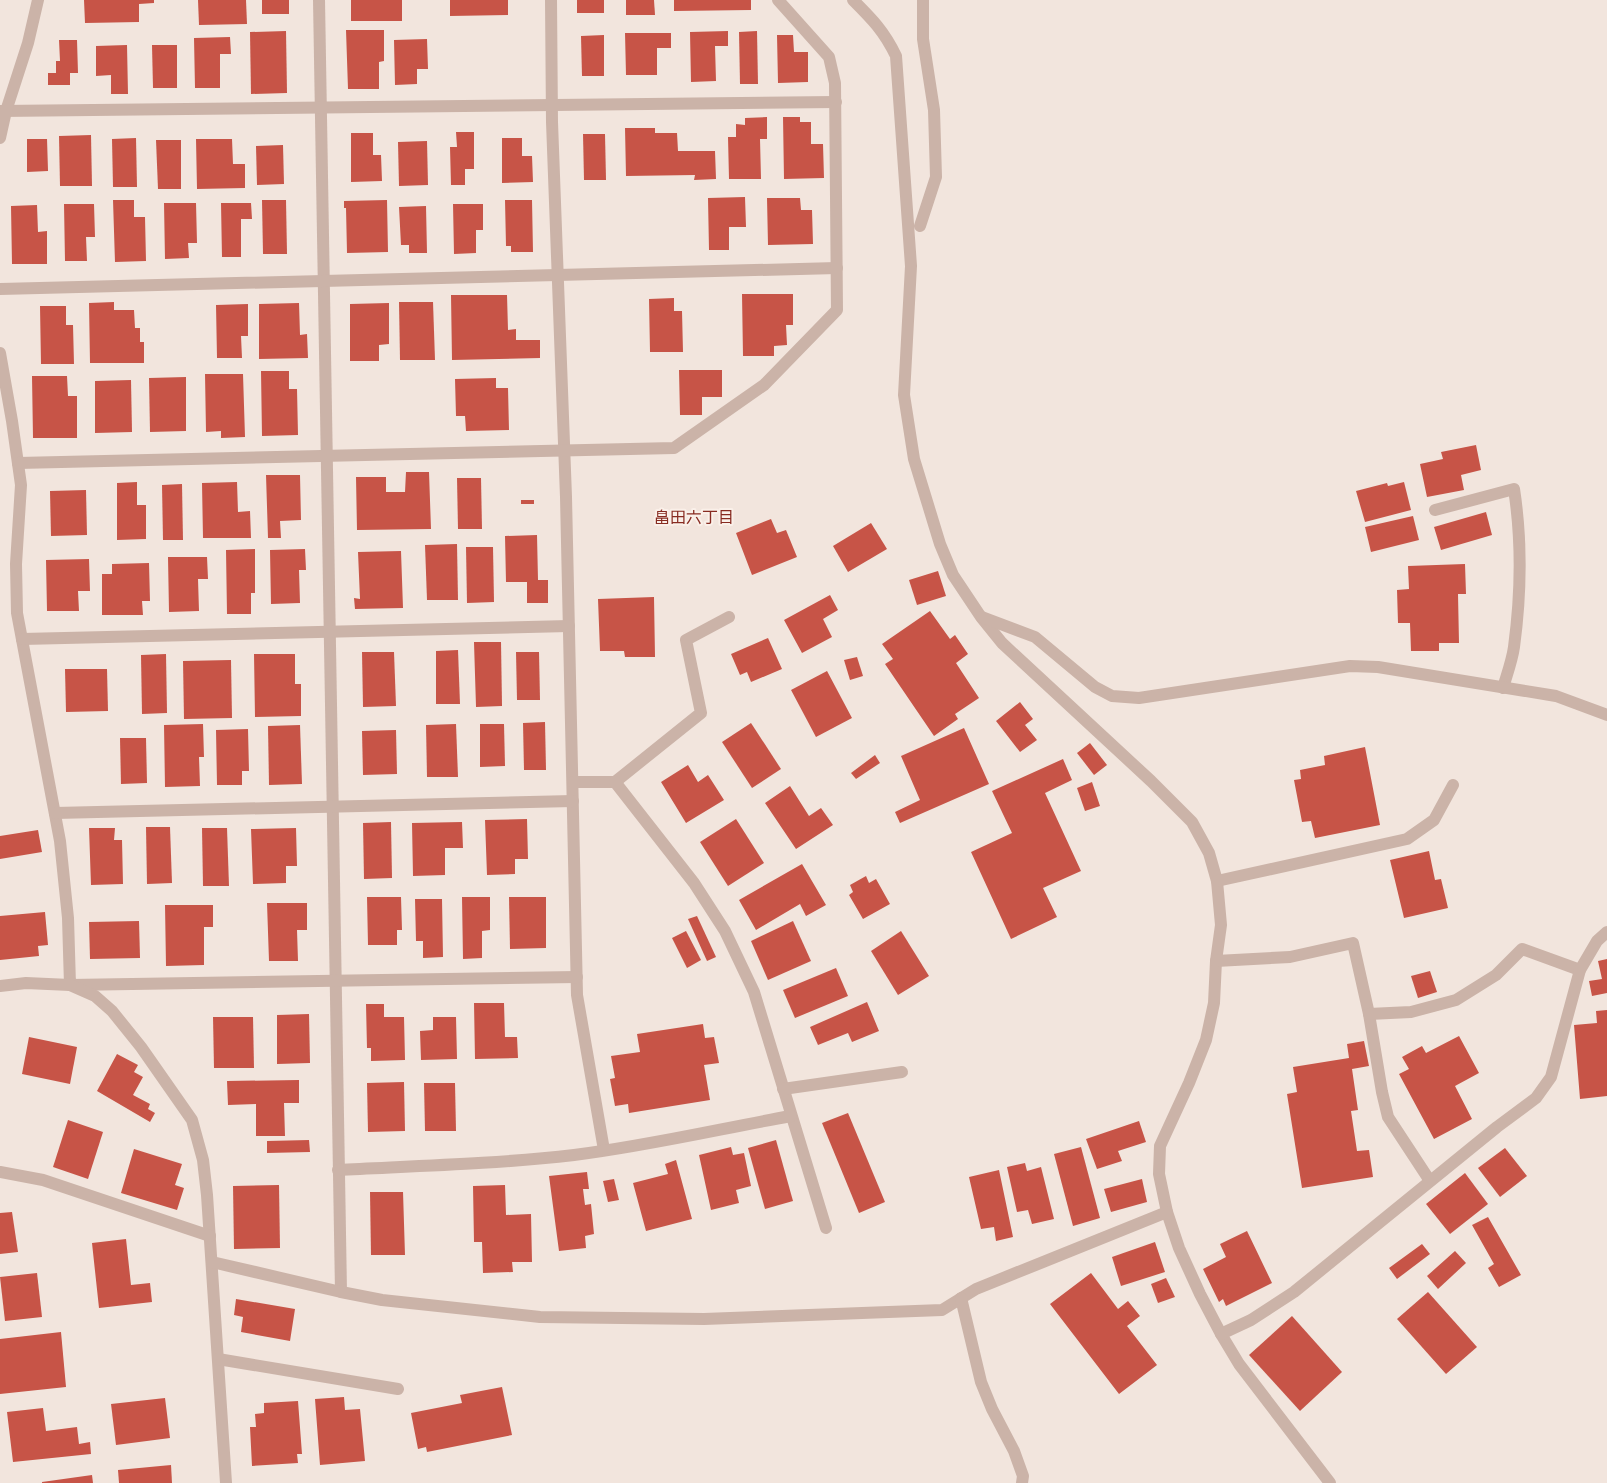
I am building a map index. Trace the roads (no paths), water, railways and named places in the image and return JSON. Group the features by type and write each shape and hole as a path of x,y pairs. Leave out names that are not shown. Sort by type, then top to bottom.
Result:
{"street":[{"path":"0,138 3,111 28,43 38,0"},
{"path":"319,0 341,1292"},
{"path":"551,0 569,626 577,995 604,1150"},
{"path":"18,462 674,448 764,385 837,310 836,83 829,57 778,0"},
{"path":"852,0 874,21 888,39 896,56 911,266 904,395 914,459 940,544 953,575 1002,643 1152,782 1192,822 1209,853 1218,881 1221,925 1216,961 1214,1003 1206,1040 1189,1084 1160,1146 1159,1174 1167,1212 1186,1263 1221,1334 1239,1364 1330,1483"},
{"path":"920,226 936,177 934,110 923,39 923,0"},
{"path":"3,111 836,102"},
{"path":"0,289 837,268"},
{"path":"0,353 21,485 16,564 16,613 60,841 68,918 70,985"},
{"path":"1435,510 1514,490 1518,517 1520,584 1514,648 1503,688"},
{"path":"981,616 1036,637 1095,687 1112,696 1139,698 1350,666 1378,667 1556,696 1607,715"},
{"path":"573,782 615,782 701,713 686,640 730,617"},
{"path":"22,639 569,626"},
{"path":"615,782 694,883 725,932 754,992 826,1228"},
{"path":"1218,881 1407,839 1434,820 1453,785"},
{"path":"55,813 573,801"},
{"path":"1221,1334 1251,1320 1294,1292 1497,1127 1536,1098 1551,1077 1580,970 1597,941 1607,932"},
{"path":"1216,961 1290,956 1353,943 1369,1014 1382,1092 1388,1116 1430,1181"},
{"path":"1369,1014 1411,1012 1456,1000 1496,975 1522,950 1580,970"},
{"path":"0,986 26,983 70,985 577,977"},
{"path":"70,985 95,996 112,1011 141,1047 192,1120 203,1160 208,1196 226,1483"},
{"path":"783,1089 902,1072"},
{"path":"338,1170 475,1164 573,1155 791,1116"},
{"path":"0,1172 43,1180 210,1236"},
{"path":"212,1262 382,1300 540,1318 704,1319 942,1310 976,1289 1167,1212"},
{"path":"960,1298 981,1382 992,1410 1014,1451 1023,1476 1022,1483"},
{"path":"218,1359 398,1389"}],"district":[{"name":"畠田六丁目","path":"694,517"}]}
